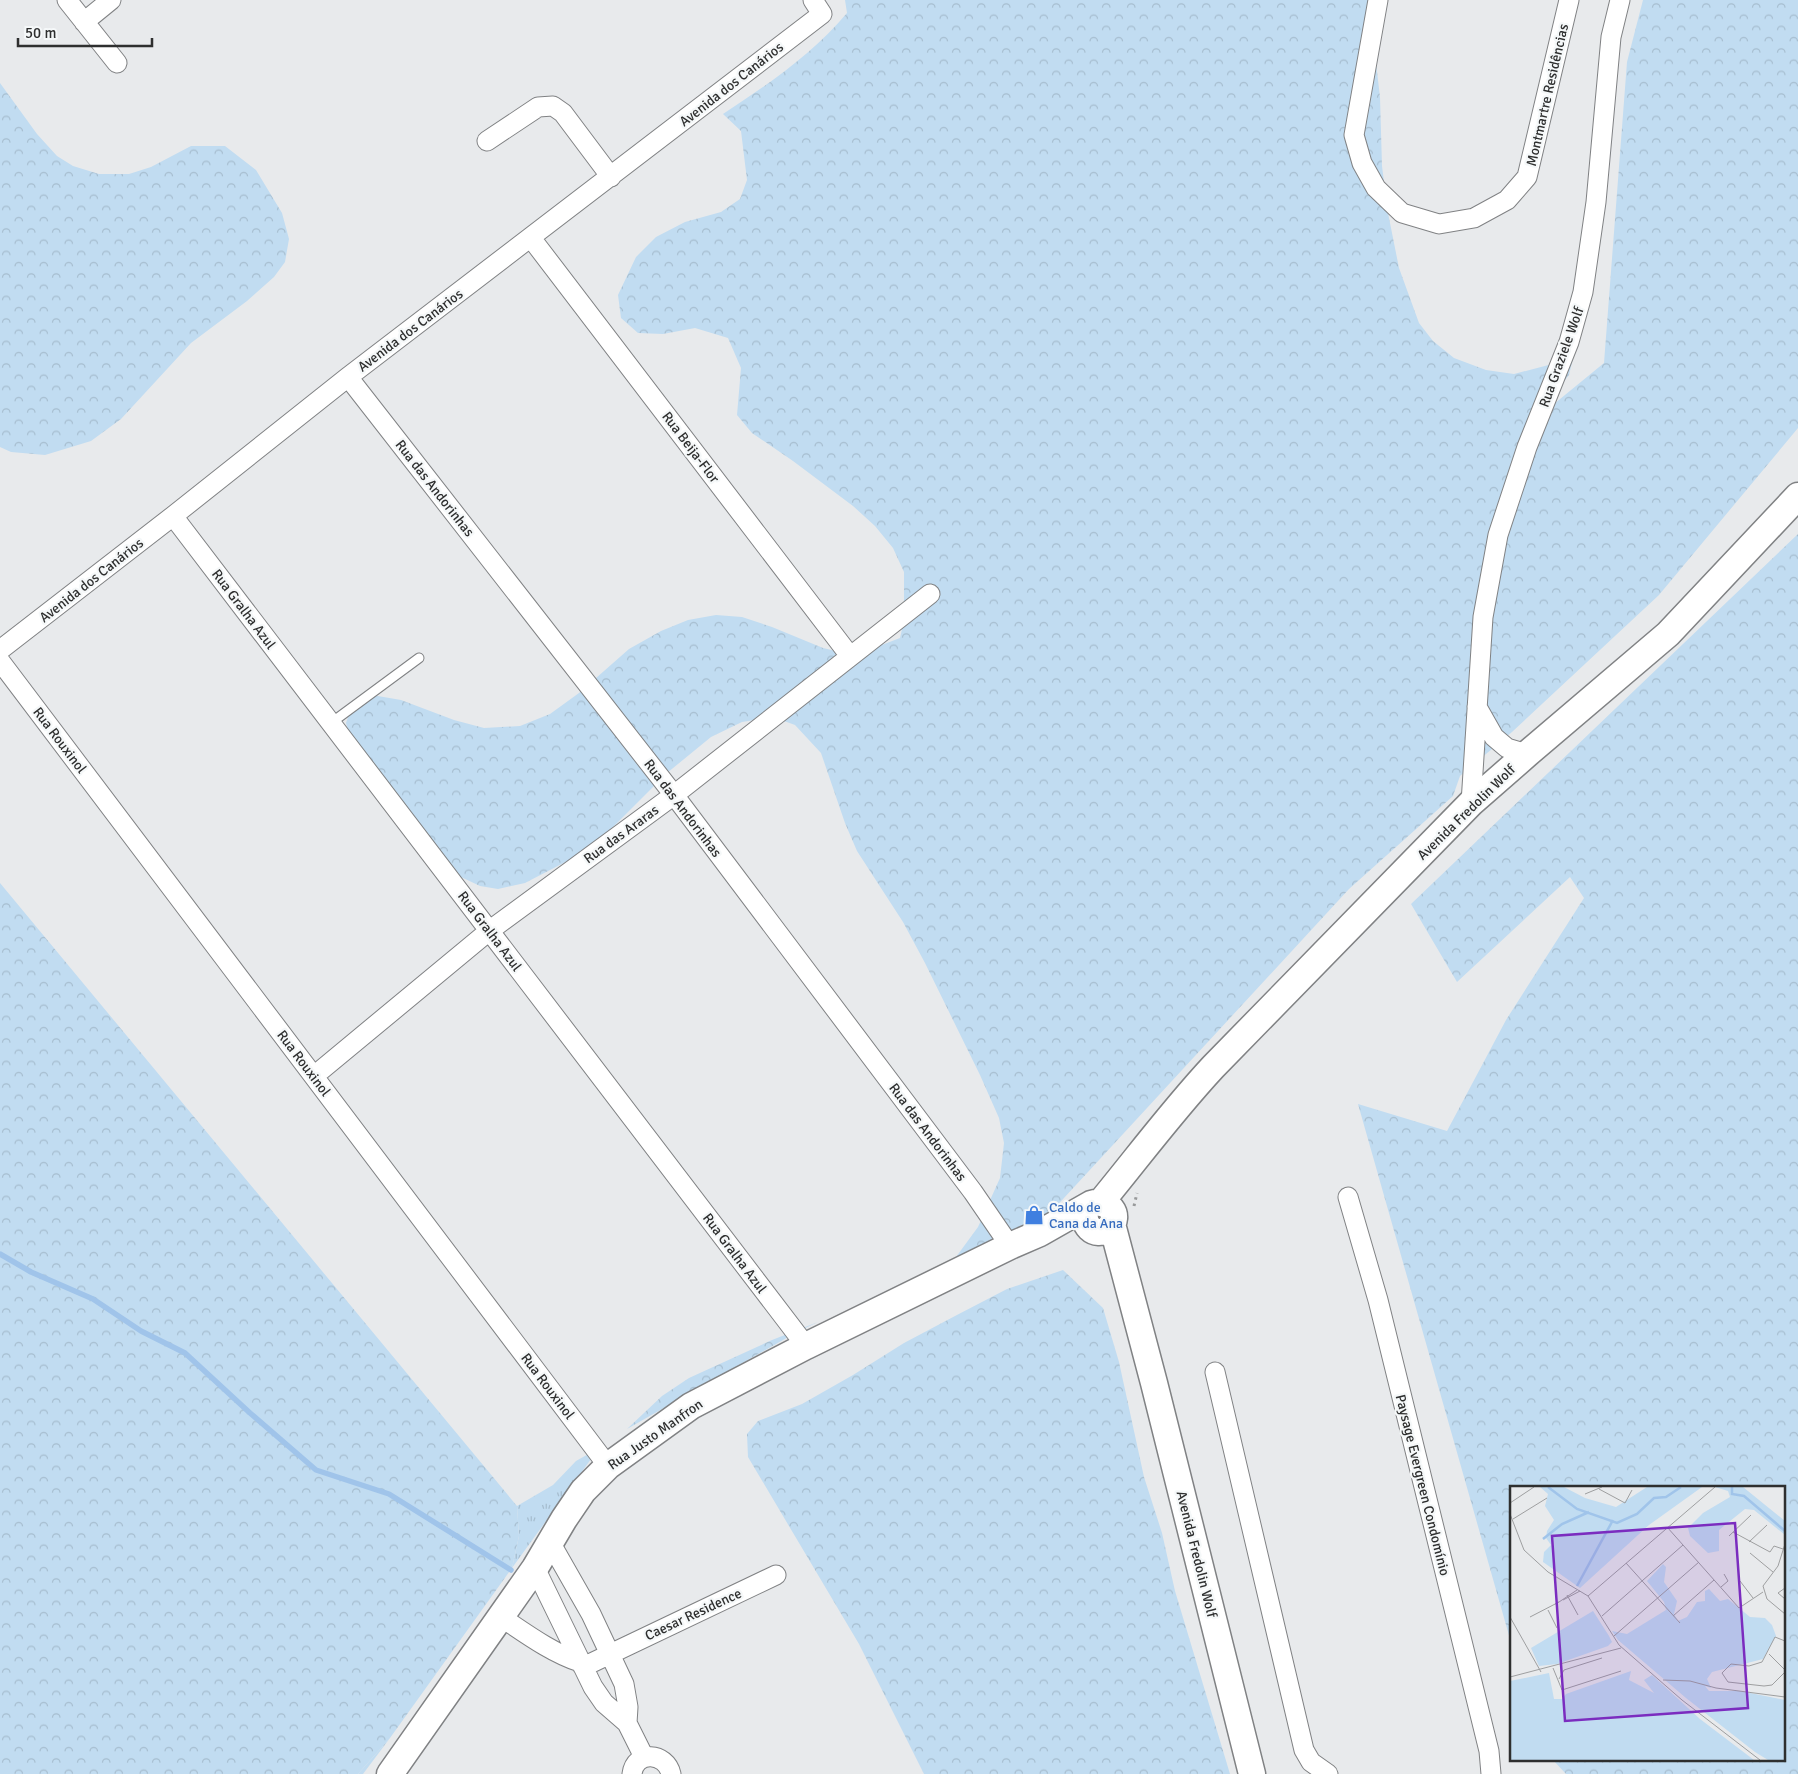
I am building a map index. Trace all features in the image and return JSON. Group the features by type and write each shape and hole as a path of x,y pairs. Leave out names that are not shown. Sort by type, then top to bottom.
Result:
{"main road":[{"name":"Avenida Fredolin Wolf","path":"1252,1774 1141,1334 1105,1217 1149,1144 1178,1106 1213,1067 1471,803 1668,634 1798,496"},
{"name":"Rua Justo Manfron","path":"390,1774 535,1568 583,1491 608,1466 691,1406 806,1346 1040,1233 1105,1217"}],"street":[{"path":"67,0 117,63"},
{"path":"84,22 111,0"},
{"name":"Montmartre Residências","path":"1378,0 1354,135 1362,163 1376,188 1402,213 1439,224 1474,218 1507,200 1527,177 1569,0"},
{"name":"Rua Graziele Wolf","path":"1471,803 1483,617 1498,535 1527,447 1569,342 1583,292 1596,202 1611,37 1620,0"},
{"name":"Avenida dos Canários","path":"0,650 348,377 611,177 817,7"},
{"path":"487,142 538,106 553,106 563,113 611,177"},
{"name":"Rua Beija-Flor","path":"531,238 850,656"},
{"name":"Rua das Andorinhas","path":"348,377 674,795 973,1192 1010,1246"},
{"name":"Rua Gralha Azul","path":"173,516 806,1346"},
{"name":"Rua das Araras","path":"314,1076 490,931 674,795 930,594"},
{"name":"Rua Rouxinol","path":"0,661 608,1466"},
{"path":"1477,707 1494,737 1507,748 1526,754"},
{"name":"Paysage Evergreen Condomínio","path":"1348,1197 1378,1300 1489,1751 1491,1774"},
{"path":"1215,1372 1304,1750 1311,1762 1328,1774"},
{"path":"550,1542 591,1614 624,1684 627,1696 627,1723"},
{"path":"535,1568 593,1687 604,1703 627,1723 644,1757"},
{"name":"Caesar Residence","path":"582,1664 610,1654 776,1575"},
{"path":"501,1617 540,1642 582,1664"},
{"path":"632,1774 637,1762 644,1757 653,1756 661,1758 668,1765 671,1774"}],"lane":[{"path":"330,723 419,658"}],"path":[{"path":"1105,1217 1139,1186"}],"green space":[{"path":"845,0 1374,0 1374,46 1380,97 1382,166 1388,213 1399,268 1419,323 1433,341 1454,358 1486,370 1514,374 1556,363 1577,342 1569,375 1532,422 1604,363 1627,62 1643,0 1798,0 1798,428 1659,595 1512,732 1460,776 1453,796 1349,889 1052,1211 956,1257 978,1227 1000,1178 1004,1143 999,1118 925,963 903,922 857,851 845,823 821,753 795,725 773,717 742,722 711,737 667,773 613,827 575,857 525,883 498,889 480,886 461,877 440,855 353,747 346,723 353,702 372,695 401,700 454,720 484,728 520,726 550,714 579,693 629,649 661,631 688,620 716,615 742,617 823,648 840,652 866,651 900,638 904,620 904,572 893,548 875,526 853,506 752,433 737,415 741,368 728,338 695,328 663,334 638,333 621,318 618,295 636,257 656,237 685,222 721,212 740,199 747,180 741,131 723,114 773,80 834,28 847,13"},
{"path":"0,83 37,134 57,156 73,166 99,174 129,174 151,167 191,146 225,146 256,170 282,213 289,239 285,262 274,277 247,301 191,343 121,419 91,441 45,455 11,452 0,447"},
{"path":"1798,534 1798,1774 1566,1774 1555,1762 1786,1762 1786,1486 1510,1486 1510,1639 1358,1104 1447,1131 1506,1020 1584,898 1570,877 1457,982 1411,904"},
{"path":"0,883 517,1506 519,1536 512,1568 390,1738 358,1774 0,1774"},
{"path":"1063,1270 1103,1308 1119,1362 1144,1477 1162,1533 1175,1591 1230,1774 924,1774 859,1644 748,1457 747,1434 758,1421 802,1404 904,1343 1007,1289"},
{"path":"818,1322 797,1332 627,1429 662,1396 689,1378 772,1340"},
{"path":"599,1448 512,1568 519,1536 517,1506 553,1485 576,1461"},
{"path":"390,1738 363,1774 358,1774"}],"waterway":[{"path":"0,1254 31,1272 93,1299 141,1331 185,1353 316,1470 389,1494 511,1570"}],"place":[{"name":"Caldo de Cana da Ana","path":"1034,1215"}]}
